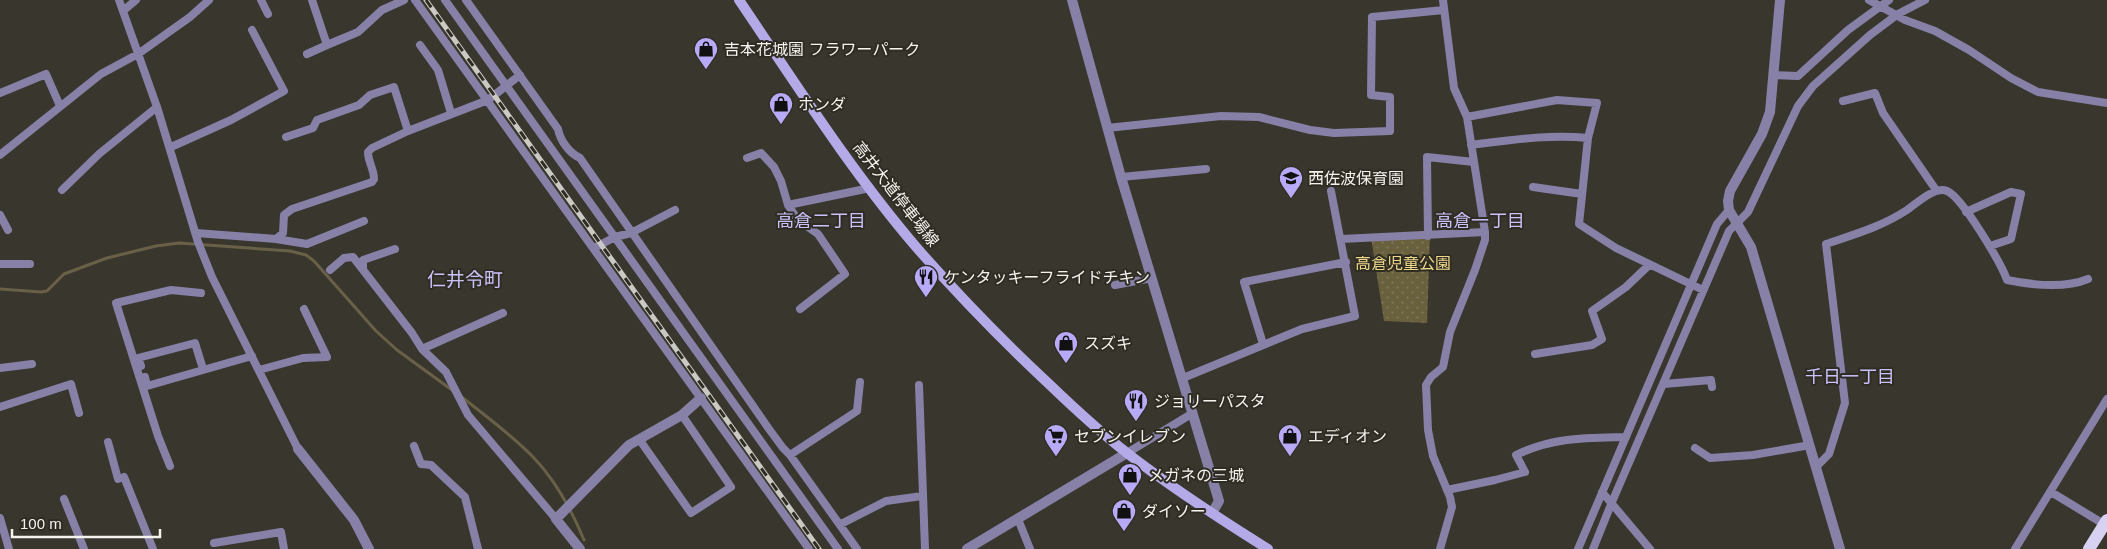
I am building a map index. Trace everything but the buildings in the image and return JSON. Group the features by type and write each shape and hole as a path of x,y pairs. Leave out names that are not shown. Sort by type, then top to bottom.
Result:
{"main road":[{"name":"高井大道停車場線","path":"739,0 810,105 870,188 916,247 994,332 1078,411 1127,453 1212,513 1268,549"},
{"path":"2089,549 2106,524"}],"street":[{"path":"119,0 157,106 199,245 212,277 298,449 354,520 366,549"},
{"path":"123,12 136,0"},
{"path":"1,152 101,74 138,54 190,18 209,0"},
{"path":"261,0 268,14"},
{"path":"312,0 327,45"},
{"path":"307,54 358,32 382,10 404,0"},
{"path":"415,0 809,549"},
{"path":"445,0 838,549"},
{"path":"466,0 558,129 559,135 573,155 580,158 769,430 790,455 857,549"},
{"path":"1072,0 1121,177 1219,501 1212,513"},
{"path":"1440,549 1452,507 1448,490 1433,456 1428,430 1426,385 1431,377 1443,367 1450,332 1485,240 1467,117 1454,88 1443,0"},
{"path":"1780,0 1770,112 1762,134 1730,191 1729,210 1751,247 1840,549"},
{"path":"1869,0 1898,14 1904,20 1935,31 2011,78 2038,92 2107,103"},
{"path":"1774,75 1798,76 1848,30 1889,0"},
{"path":"1593,549 1729,231 1748,212 1798,106 1813,86 1848,54 1898,14 1925,0"},
{"path":"1107,128 1221,116 1259,117 1310,130 1334,133 1390,132 1390,97 1372,95 1372,17 1444,10"},
{"path":"170,147 232,120 284,91 252,30"},
{"path":"420,46 438,70 451,113"},
{"path":"0,93 46,74 60,106"},
{"path":"276,239 283,233 284,216 292,210 372,182 374,174 368,158 368,152 408,130 488,100 520,75"},
{"path":"286,137 313,128 317,120 359,104 370,95 394,87 408,130"},
{"path":"1843,101 1875,92 1883,113 1936,190"},
{"path":"1467,117 1558,100 1597,103 1588,138 1579,224 1616,248 1703,290"},
{"path":"62,190 99,154 157,106"},
{"path":"1471,145 1537,137 1566,136 1588,138"},
{"path":"747,158 761,153 774,167 788,205 798,220 818,234 845,274 800,309"},
{"path":"1428,236 1427,157 1474,162"},
{"path":"1121,177 1206,169"},
{"path":"788,205 870,188"},
{"path":"1533,188 1582,194"},
{"path":"1183,378 1302,329 1355,316 1331,190"},
{"path":"1816,466 1829,454 1845,403 1826,244 1887,223 1936,190 1947,191 1966,212 1990,246 2007,280 2024,284 2057,284 2078,283 2088,279"},
{"path":"1966,212 2011,192 2021,194 2011,239 1990,246"},
{"path":"594,248 615,237 631,233 675,210"},
{"path":"1578,549 1717,224 1729,210"},
{"path":"0,215 8,230"},
{"path":"196,233 276,239 307,244 364,221"},
{"path":"1341,239 1485,232"},
{"path":"362,269 364,260 395,249"},
{"path":"330,270 344,258 354,257 422,349 446,372 468,415 580,549"},
{"path":"1263,344 1244,282 1346,262"},
{"path":"0,264 30,264"},
{"path":"1536,354 1592,344 1602,339 1592,311 1626,287 1649,265"},
{"path":"1115,285 1152,278"},
{"path":"170,466 158,436 116,303 171,290 201,293"},
{"path":"259,370 304,358 327,357 304,309"},
{"path":"422,349 503,312"},
{"path":"203,369 196,342 138,358 147,386 252,356"},
{"path":"0,368 32,364"},
{"path":"1664,384 1711,380 1712,388"},
{"path":"790,455 857,411 860,382"},
{"path":"0,407 71,384 79,413"},
{"path":"919,385 925,549"},
{"path":"556,519 629,445 682,415 701,398"},
{"path":"2015,549 2107,399"},
{"path":"968,549 1193,413"},
{"path":"639,439 691,513 731,487 682,415"},
{"path":"1448,490 1525,472 1516,455 1532,447 1554,440 1626,437"},
{"path":"108,442 121,478 153,549"},
{"path":"1696,448 1710,458 1753,455 1810,445"},
{"path":"414,446 421,464 431,465 466,497 478,549"},
{"path":"1602,492 1650,549"},
{"path":"2050,492 2106,524"},
{"path":"841,524 886,501 922,496"},
{"path":"64,499 84,549"},
{"path":"0,518 9,549"},
{"path":"1018,519 1030,549"},
{"path":"214,543 281,532 284,549"}],"green space":[{"name":"高倉児童公園","path":"1430,235 1427,323 1384,321 1371,237"}],"waterway":[{"path":"0,289 47,291 64,274 107,258 156,246 179,243 290,251 306,255 314,261 376,331 397,350 452,390"},
{"path":"463,398 500,427 542,467 563,497 584,540"}],"railway":[{"path":"426,0 819,549"}],"place":[{"name":"吉本花城園 フラワーパーク","path":"706,70"},
{"name":"ホンダ","path":"781,125"},
{"name":"西佐波保育園","path":"1291,199"},
{"name":"ケンタッキーフライドチキン","path":"926,298"},
{"name":"スズキ","path":"1066,364"},
{"name":"ジョリーパスタ","path":"1136,422"},
{"name":"セブンイレブン","path":"1056,457"},
{"name":"エディオン","path":"1290,457"},
{"name":"メガネの三城","path":"1130,496"},
{"name":"ダイソー","path":"1124,532"}],"district":[{"name":"高倉二丁目","path":"821,221"},
{"name":"高倉一丁目","path":"1480,221"},
{"name":"仁井令町","path":"465,279"},
{"name":"千日一丁目","path":"1850,377"}]}
